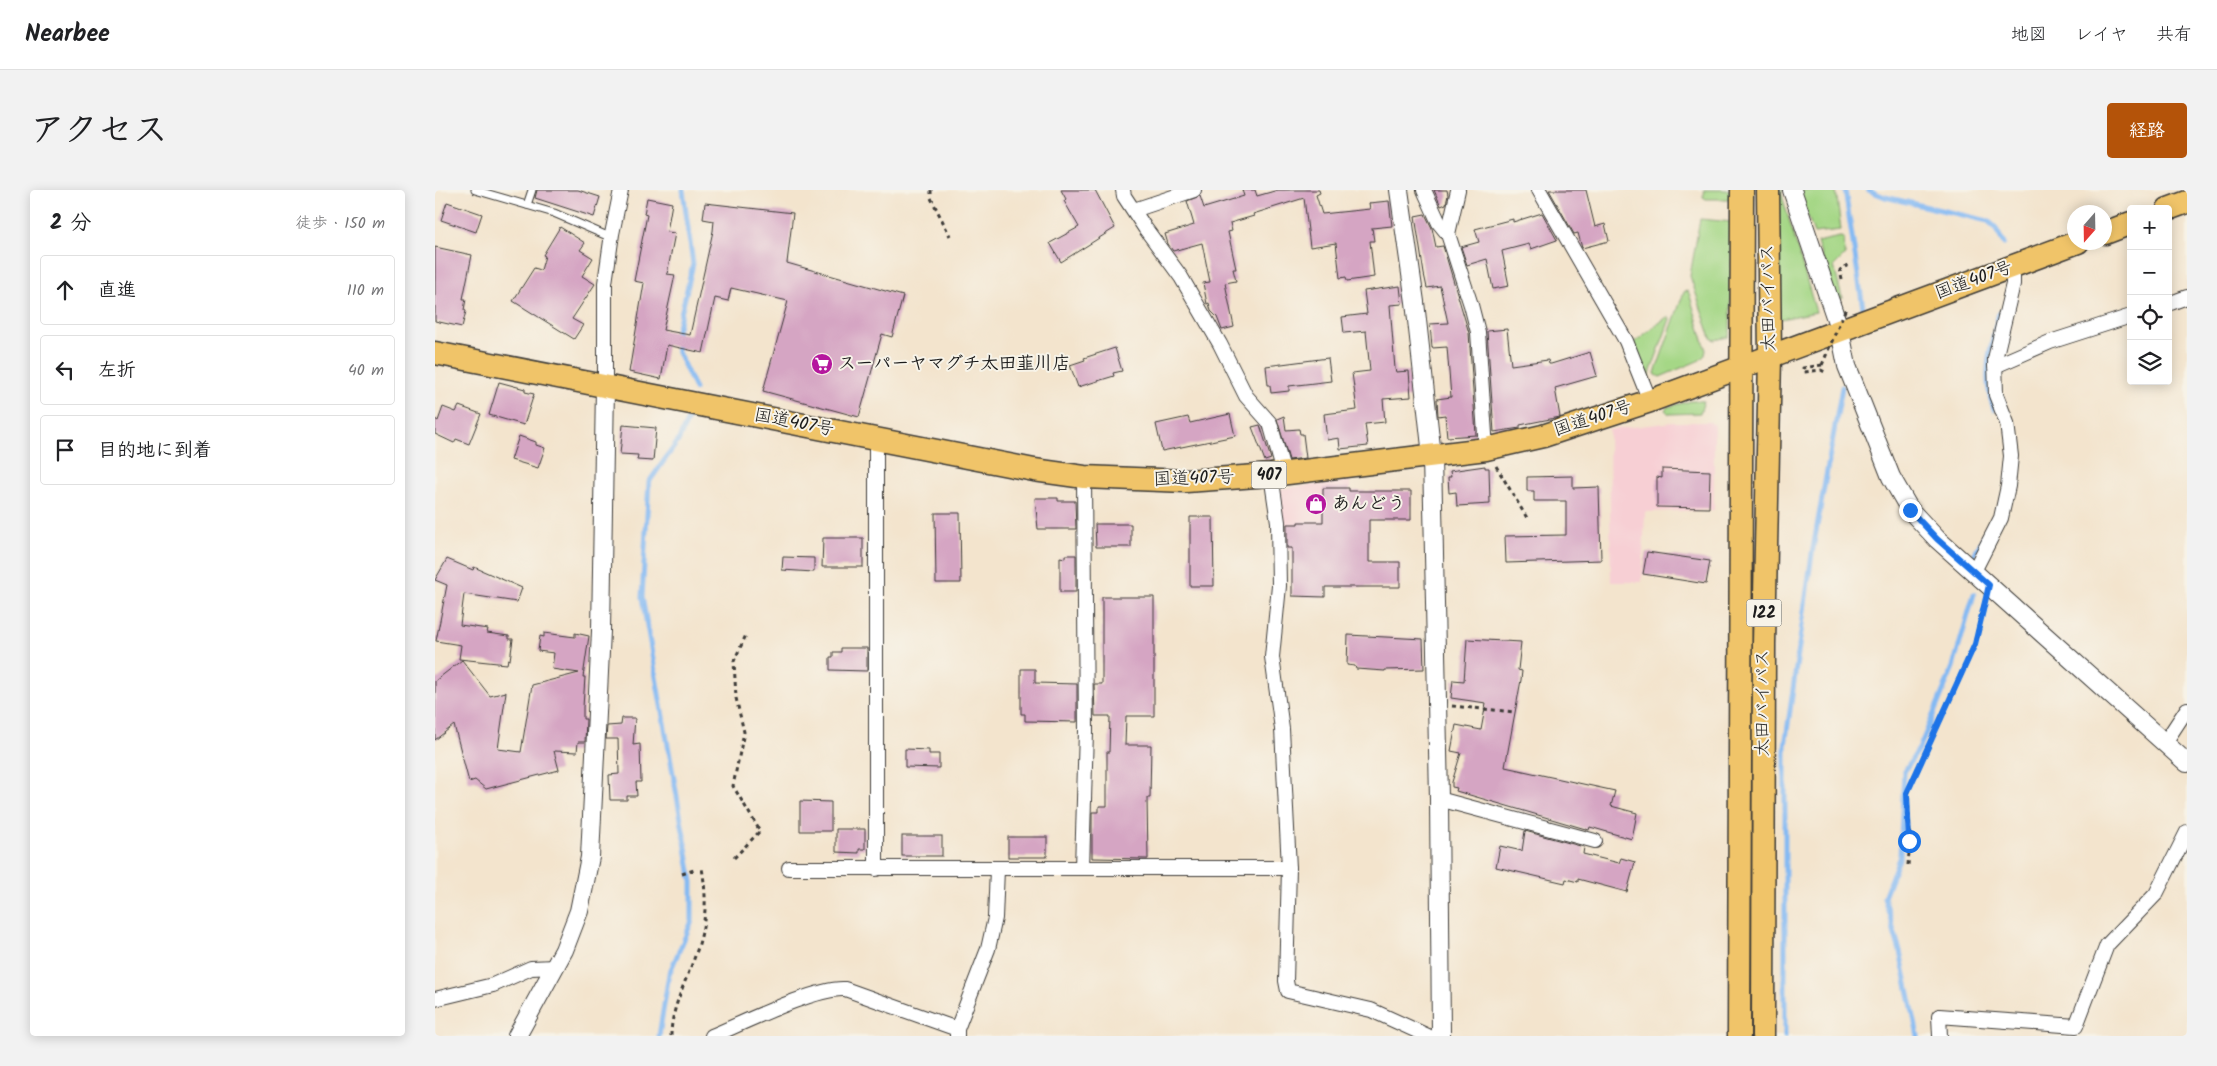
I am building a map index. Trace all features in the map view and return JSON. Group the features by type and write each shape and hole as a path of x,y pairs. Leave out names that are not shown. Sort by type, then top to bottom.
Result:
{"highway":[{"name":"太田バイパス","path":"1739,1036 1742,190"},
{"name":"太田バイパス","path":"1763,1036 1764,644 1770,356 1768,190"},
{"path":"2172,208 2187,202"},
{"path":"2112,230 2127,225"},
{"name":"国道407号","path":"435,353 1034,470 1084,477 1186,481 1277,474 1432,456 1485,449 1543,436 1650,401 2067,246"}],"street":[{"path":"517,1036 564,950 579,911 590,857 601,631 605,283 611,238 621,190"},
{"path":"1123,190 1124,196 1181,276 1220,344 1246,396 1270,423 1277,474 1279,522 1279,586 1272,657 1282,729 1289,868 1288,991 1371,1010 1428,1036"},
{"path":"1134,210 1194,190"},
{"path":"1399,190 1415,302 1432,456 1439,799 1441,1036"},
{"path":"1424,190 1439,223 1448,234 1471,305 1477,332 1485,449"},
{"path":"1448,234 1458,190"},
{"path":"1539,190 1626,341 1650,401"},
{"path":"1792,190 1840,331 1847,366 1891,477 1910,510 1937,539 2187,763"},
{"path":"1974,571 2001,518 2009,478 2010,448 2007,423 1996,396 1995,366 1996,350 2013,284 2013,267"},
{"path":"2172,303 2187,298"},
{"path":"1995,366 2050,342 2127,317"},
{"path":"876,438 876,868"},
{"path":"1082,868 1086,731 1084,477"},
{"path":"2164,744 2187,709"},
{"path":"1439,799 1595,841"},
{"path":"1940,1036 1939,1016 2076,1026 2107,945 2155,894 2187,832"},
{"path":"789,868 1289,868"},
{"path":"713,1036 810,996 836,988 845,989 957,1033 988,948 995,918 997,869"},
{"path":"435,999 493,985 531,968 555,967"}],"lane":[{"path":"475,190 554,213 611,238"},
{"path":"527,206 532,190"}],"path":[{"path":"931,190 931,198 950,236"},
{"path":"1841,276 1841,270 1850,264"},
{"path":"1825,372 1821,370 1804,372 1803,368 1822,365 1846,308"},
{"path":"1485,449 1527,518"},
{"path":"1908,865 1907,793 1975,644 1989,585"},
{"path":"734,858 760,831 733,786 744,732 736,698 734,661 746,635"},
{"path":"1437,704 1515,712"},
{"path":"671,1036 673,1017 704,926 705,891 702,868"},
{"path":"682,874 697,869"}],"shaded area":[{"path":"1673,422 1710,422 1714,425 1714,510 1645,512 1642,582 1611,582 1609,430"},
{"name":"あんどう","path":"1350,480 1350,550 1284,550 1279,489"}],"green space":[{"path":"1704,190 1731,190 1729,199 1706,199 1703,197"},
{"path":"1777,190 1785,190 1781,192 1816,312 1781,319 1778,318"},
{"path":"1798,190 1836,190 1841,230 1814,233"},
{"path":"1700,219 1732,222 1730,333 1728,337 1715,340 1711,338 1690,276"},
{"path":"1840,237 1844,238 1845,255 1834,266 1842,298 1836,300 1817,242"},
{"path":"1687,291 1706,350 1705,355 1700,360 1660,377 1655,373 1684,292"},
{"path":"1667,317 1670,319 1648,379 1633,343"},
{"path":"1691,401 1704,401 1700,413 1669,414 1665,410 1667,407"}],"building":[{"path":"537,190 578,190 600,197 594,217 535,198"},
{"path":"1061,190 1095,190 1115,228 1061,262 1050,243 1079,227 1064,201 1066,199"},
{"path":"1242,190 1255,190 1257,196 1278,190 1319,190 1320,193 1316,195 1322,214 1370,209 1369,203 1389,201 1392,226 1372,228 1374,241 1370,241 1374,277 1347,281 1346,277 1340,278 1336,243 1310,247 1304,198 1253,214 1254,216 1230,223 1232,231 1228,232 1236,269 1233,269 1236,281 1225,283 1234,327 1222,330 1217,317 1211,311 1209,303 1207,304 1203,283 1210,282 1202,243 1173,251 1168,244 1165,234 1194,225 1187,201 1200,196 1204,208 1244,196"},
{"path":"1434,190 1447,190 1446,204 1441,206"},
{"path":"1549,190 1586,190 1595,227 1605,224 1609,241 1582,248 1578,233 1574,234"},
{"path":"647,198 672,203 667,232 675,233 667,274 675,275 663,330 690,335 713,231 714,221 703,219 705,203 793,213 787,263 903,296 892,337 882,334 859,417 763,391 788,301 731,288 728,301 715,298 703,353 667,345 661,379 629,372 644,283 634,281 647,215 644,214"},
{"path":"447,202 482,214 476,232 441,220"},
{"path":"1542,213 1557,240 1531,249 1529,244 1502,251 1509,286 1493,289 1487,259 1467,265 1461,247 1479,242 1475,229 1513,219 1513,222"},
{"path":"1425,214 1432,228 1436,247 1443,246 1469,333 1476,435 1447,437 1445,415 1438,416 1437,399 1451,397 1447,347 1432,348 1430,324 1448,323 1440,286 1427,288 1424,274 1415,216"},
{"path":"560,227 585,243 580,250 593,258 582,276 595,284 572,319 583,325 574,339 513,301 534,268 541,270 545,256 543,255"},
{"path":"435,247 472,255 463,299 466,299 464,310 466,311 462,327 435,321"},
{"path":"1400,286 1402,304 1390,305 1395,369 1396,372 1409,371 1411,397 1383,399 1385,422 1365,424 1368,446 1340,449 1339,438 1327,440 1324,414 1357,410 1352,373 1370,371 1366,331 1344,333 1342,317 1367,314 1364,291"},
{"path":"1507,329 1511,365 1548,360 1549,364 1551,364 1590,352 1597,376 1555,388 1560,417 1520,425 1520,428 1494,432 1487,331"},
{"path":"1115,348 1122,371 1113,373 1114,376 1078,387 1070,365 1085,360 1084,358"},
{"path":"1328,358 1331,381 1289,386 1289,391 1271,393 1266,366"},
{"path":"499,382 525,389 525,392 534,394 524,425 489,415"},
{"path":"459,406 481,414 469,444 456,439 454,443 435,434 435,419 438,421 443,407 456,412"},
{"path":"1230,414 1235,436 1162,451 1156,424 1188,417 1190,423"},
{"path":"1284,416 1286,430 1299,429 1300,434 1303,434 1306,458 1289,460 1277,419"},
{"path":"623,425 656,428 653,461 637,460 638,455 620,454"},
{"path":"1260,425 1271,459 1265,461 1252,427"},
{"path":"519,436 536,442 536,445 545,448 538,468 511,460"},
{"path":"1485,466 1485,468 1489,468 1490,504 1457,506 1456,492 1449,493 1448,477 1451,477 1450,471"},
{"path":"1662,469 1710,471 1709,508 1657,507 1657,477 1662,478"},
{"path":"1573,476 1573,488 1599,487 1601,560 1506,563 1505,536 1566,535 1566,501 1534,501 1534,491 1527,491 1527,477"},
{"path":"1323,488 1349,488 1349,491 1411,491 1411,520 1369,520 1369,562 1400,562 1400,587 1325,587 1325,597 1292,596 1292,548 1287,548 1287,524 1323,522"},
{"path":"1035,498 1058,498 1058,501 1075,501 1076,529 1038,529"},
{"path":"935,513 960,513 961,583 936,583"},
{"path":"1190,517 1213,517 1214,586 1190,586"},
{"path":"1095,524 1131,524 1131,547 1096,547"},
{"path":"823,538 863,538 863,567 822,567"},
{"path":"1647,552 1710,561 1706,584 1643,574"},
{"path":"1065,555 1076,555 1076,592 1060,592 1060,557 1065,558"},
{"path":"783,557 814,558 814,572 782,570"},
{"path":"447,559 473,570 474,567 522,588 517,602 464,594 460,625 488,629 487,633 509,636 509,639 513,639 510,660 508,659 507,664 459,659 461,645 436,641 447,585 435,580"},
{"path":"1102,597 1154,597 1154,716 1126,716 1125,745 1151,745 1150,798 1147,798 1148,859 1092,858 1092,812 1099,812 1099,806 1107,806 1107,752 1109,752 1110,716 1095,716 1094,684 1102,684"},
{"path":"544,633 575,637 575,633 589,636 583,677 585,677 583,719 586,719 585,742 578,742 577,752 554,751 559,770 486,789 475,780 469,782 454,725 435,740 435,681 462,660 490,696 506,692 498,749 521,752 532,685 579,673 552,669 554,653 538,651 540,636 544,637"},
{"path":"1348,635 1423,639 1424,669 1385,671 1356,669 1355,666 1347,665"},
{"path":"1467,639 1521,642 1518,670 1522,671 1521,680 1505,767 1615,791 1611,806 1637,813 1632,839 1590,827 1589,830 1456,791 1457,788 1452,787 1461,753 1451,751 1456,725 1481,730 1486,703 1451,698 1453,680 1464,681"},
{"path":"841,648 867,648 867,671 830,670 830,657 833,657 833,652 841,652"},
{"path":"1021,669 1035,669 1035,683 1077,684 1077,722 1025,721 1025,714 1021,714"},
{"path":"622,718 635,718 633,745 640,744 641,782 636,782 637,796 627,796 627,800 610,800 609,775 619,774 618,739 606,739 607,726 621,725"},
{"path":"905,749 929,750 929,754 939,754 939,768 905,767"},
{"path":"800,801 831,802 831,831 800,831"},
{"path":"836,829 865,829 865,849 859,849 859,853 836,852"},
{"path":"1525,831 1584,847 1583,854 1619,863 1621,858 1635,862 1627,892 1578,879 1578,882 1566,879 1565,883 1496,867 1500,846 1522,851"},
{"path":"902,836 942,836 942,856 902,856"},
{"path":"1008,837 1047,837 1047,857 1008,857"}],"waterway":[{"path":"683,190 693,264 676,335 678,352 695,389"},
{"path":"1845,190 1863,308"},
{"path":"1868,190 1885,197 1988,221 1995,227 2004,244"},
{"path":"1994,409 1990,397 1988,373 1990,349 1999,313"},
{"path":"1785,1036 1785,746 1812,554 1842,387"},
{"path":"659,1036 669,974 692,921 692,882 642,597 649,482 678,441 689,417"},
{"path":"1973,557 1987,531"},
{"path":"1918,1036 1900,951 1884,897 1900,856 1904,772 1920,747 1953,667 1974,594"}],"place":[{"name":"スーパーヤマグチ太田韮川店","path":"822,364"},
{"name":"あんどう","path":"1316,504"}],"route":[{"path":"1909,841 1907,793 1975,644 1989,585 1937,539 1910,510"}]}
